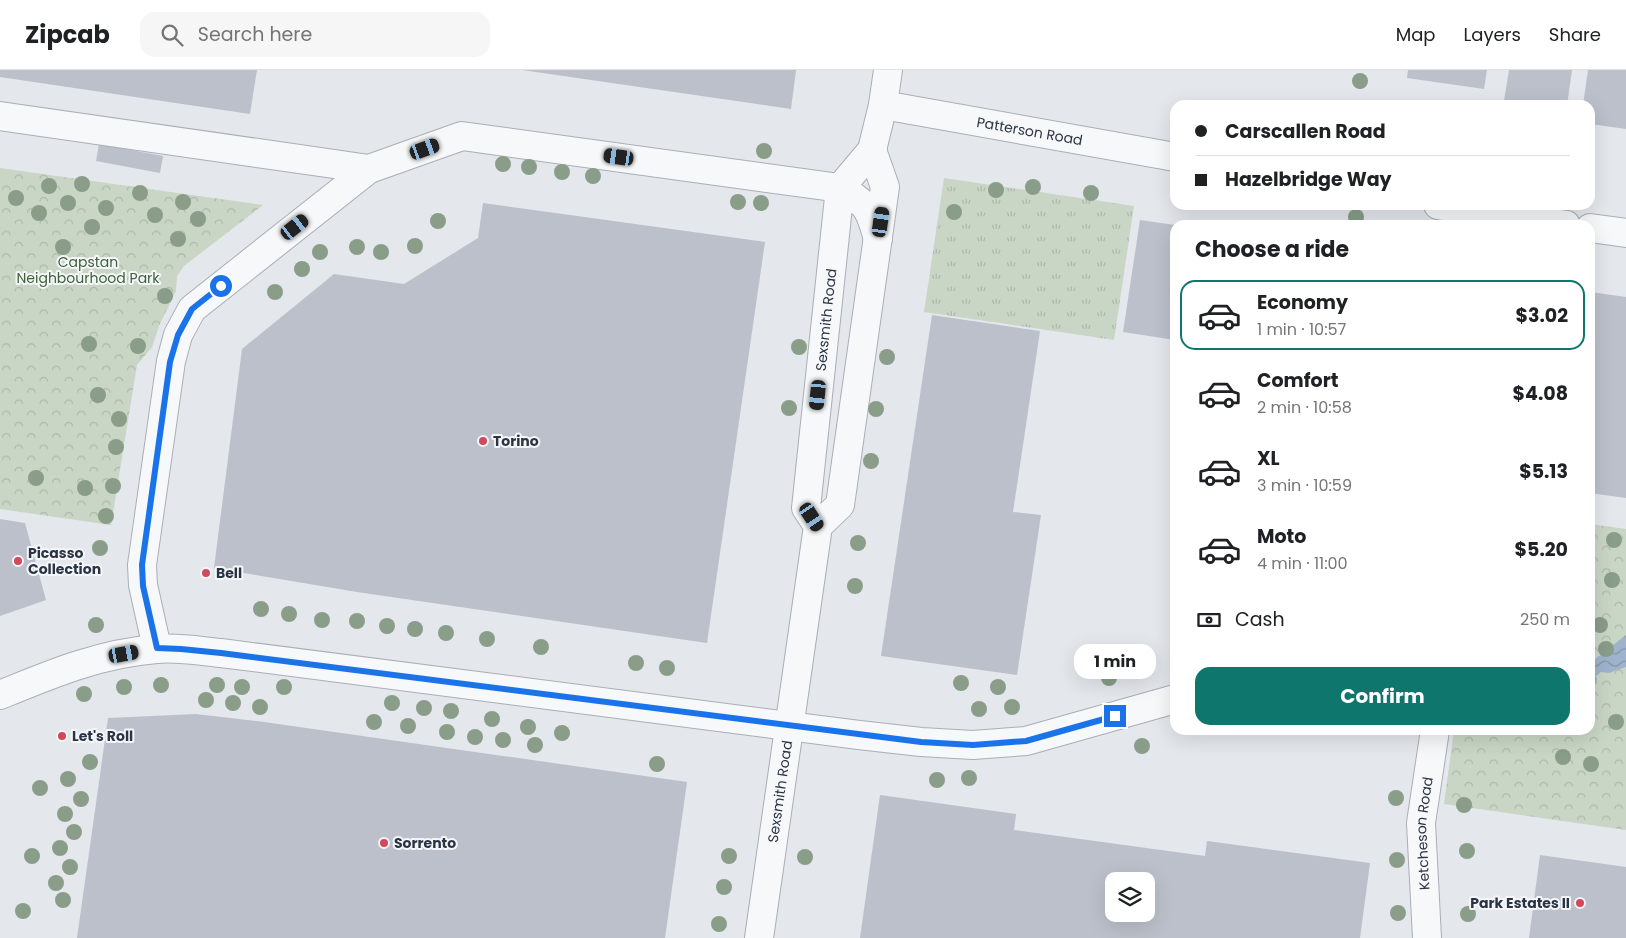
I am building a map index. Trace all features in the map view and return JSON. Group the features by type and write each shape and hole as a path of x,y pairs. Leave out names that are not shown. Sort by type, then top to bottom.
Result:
{"street":[{"path":"840,188 872,150 883,104 888,70"},
{"name":"Patterson Road","path":"883,104 1170,156"},
{"path":"0,116 369,169"},
{"path":"157,648 143,586 142,565 170,362 178,335 192,309 369,169 462,136 840,188 860,200 871,213 878,239"},
{"path":"818,526 840,505 886,187 872,150"},
{"name":"Sexsmith Road","path":"759,938 818,526 806,508 840,188"},
{"path":"1459,210 1500,220"},
{"path":"1595,229 1626,233"},
{"path":"0,695 55,672 90,660 157,648 221,653 921,742 973,745 1026,741 1170,700"},
{"name":"Ketcheson Road","path":"1427,938 1421,823 1434,735"}],"green space":[{"name":"Capstan Neighbourhood Park","path":"0,168 263,205 184,266 177,276 176,291 159,326 152,347 137,365 111,525 0,509"},
{"path":"944,178 1134,206 1114,340 924,312"},
{"path":"1595,525 1626,529 1626,830 1444,804 1453,735 1595,735"}],"water":[{"path":"1626,635 1626,667 1609,673 1601,672 1596,676 1597,683 1595,685 1595,659"}],"building":[{"path":"0,70 257,70 250,114 0,77"},
{"path":"522,70 796,70 791,109"},
{"path":"1408,70 1487,70 1484,89 1407,78"},
{"path":"1509,70 1572,70 1568,100 1504,100"},
{"path":"1588,70 1626,70 1626,129 1595,125 1595,100 1584,100"},
{"path":"99,144 163,156 160,173 96,161"},
{"name":"Torino","path":"483,203 765,242 707,643 357,592 214,568 242,349 334,274 404,284 478,238"},
{"path":"1140,220 1170,224 1170,339 1123,332"},
{"path":"1595,293 1626,297 1626,498 1595,494"},
{"path":"932,315 1040,331 1013,512 1041,515 1017,675 881,656"},
{"name":"Picasso Collection","path":"0,519 25,523 46,600 0,616"},
{"name":"Sorrento","path":"196,714 687,782 665,938 77,938 108,718"},
{"path":"880,795 1016,814 1014,830 1205,856 1207,841 1370,863 1360,938 860,938"},
{"name":"Park Estates II","path":"1540,855 1626,867 1626,938 1529,938"}],"place":[{"name":"Torino","path":"483,441"},
{"name":"Picasso Collection","path":"18,561"},
{"name":"Bell","path":"206,573"},
{"name":"Let's Roll","path":"62,736"},
{"name":"Sorrento","path":"384,843"},
{"name":"Park Estates II","path":"1580,903"}],"route":[{"path":"221,286 192,309 178,335 170,362 142,565 143,586 157,648 221,653 921,742 973,745 1026,741 1115,716"}]}
